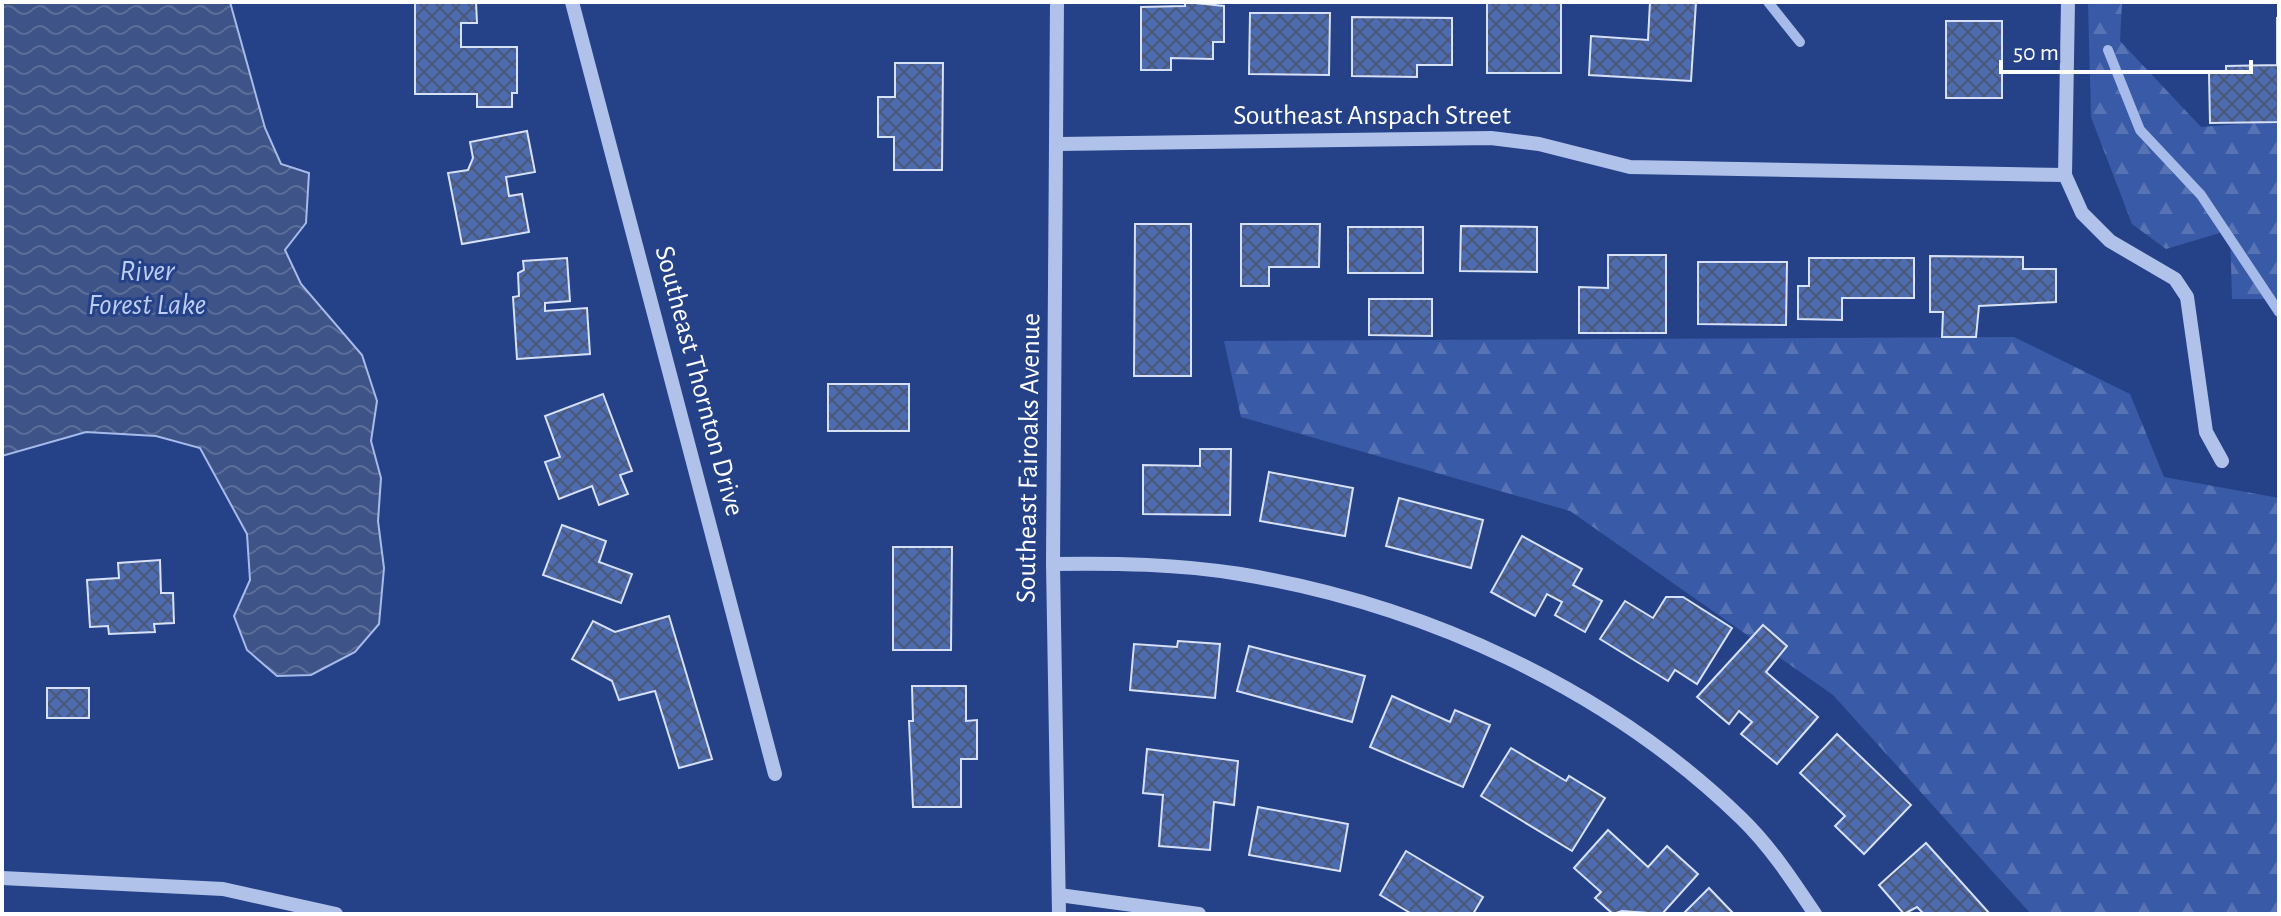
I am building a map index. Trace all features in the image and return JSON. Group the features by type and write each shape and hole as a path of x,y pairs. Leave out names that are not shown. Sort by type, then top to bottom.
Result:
{"street":[{"name":"Southeast Thornton Drive","path":"572,2 775,774"},
{"name":"Southeast Fairoaks Avenue","path":"1057,2 1059,144 1053,564 1059,914"},
{"path":"2068,2 2065,175 2082,213 2110,241 2175,279 2187,297 2206,432 2222,461"},
{"name":"Southeast Anspach Street","path":"1059,144 1491,138 1539,144 1630,167 2065,175"},
{"path":"1053,564 1124,563 1240,574 1370,604 1480,645 1597,708 1692,776 1743,819 1787,872 1815,914"},
{"path":"2,878 223,889 336,914"},
{"path":"1059,895 1199,914"}],"green space":[{"path":"2088,2 2122,2 2120,41 2201,127 2279,121 2279,299 2232,299 2230,230 2166,249 2132,224 2091,117"},
{"path":"2014,337 2130,394 2164,477 2279,498 2279,914 2031,914 1833,695 1570,511 1241,417 1224,341"}],"water":[{"name":"River Forest Lake","path":"2,2 230,2 265,128 281,164 309,173 306,223 285,250 301,284 362,355 377,401 371,441 381,478 378,521 384,568 379,624 355,652 311,675 277,676 247,650 234,616 250,580 247,534 200,448 156,436 86,432 2,456"}],"building":[{"path":"415,2 476,2 477,23 461,23 461,47 517,47 517,93 512,93 512,107 477,107 477,94 415,94"},
{"path":"1185,2 1224,6 1224,42 1213,42 1213,59 1171,58 1171,70 1141,70 1141,7 1185,6"},
{"path":"1487,2 1561,2 1561,73 1487,73"},
{"path":"1650,2 1696,2 1691,81 1589,75 1591,36 1648,40"},
{"path":"1250,13 1330,13 1329,75 1249,74"},
{"path":"1352,17 1452,18 1452,65 1417,65 1417,77 1352,76"},
{"path":"2277,17 2279,122 2210,123 2209,73 2226,73 2226,66 2277,65"},
{"path":"1946,21 2002,21 2002,98 1946,98"},
{"path":"895,63 943,63 942,170 894,170 894,137 878,137 878,97 895,97"},
{"path":"527,131 535,172 506,177 509,196 522,194 529,232 462,244 448,173 468,170 473,158 470,142"},
{"path":"1135,224 1191,224 1191,376 1134,376"},
{"path":"1241,224 1320,224 1319,267 1269,267 1269,286 1241,286"},
{"path":"1461,226 1537,227 1537,272 1460,271"},
{"path":"1348,227 1423,227 1423,273 1348,273"},
{"path":"1608,255 1666,255 1666,333 1579,333 1579,287 1608,288"},
{"path":"1930,256 2023,257 2023,269 2056,269 2056,302 1979,306 1976,337 1942,337 1943,312 1930,312"},
{"path":"567,258 570,301 545,303 545,311 587,308 590,354 517,359 513,297 519,296 518,273 524,270 523,261"},
{"path":"1809,258 1914,258 1914,298 1842,298 1842,320 1798,319 1798,286 1809,286"},
{"path":"1698,262 1787,262 1786,325 1698,324"},
{"path":"1369,299 1432,299 1432,336 1369,335"},
{"path":"828,384 909,384 909,431 828,431"},
{"path":"603,394 632,471 620,475 628,494 599,505 592,486 559,499 545,462 560,457 545,416"},
{"path":"1200,449 1231,449 1230,515 1143,514 1143,465 1200,466"},
{"path":"1269,472 1353,488 1345,536 1260,521"},
{"path":"1399,498 1483,520 1471,568 1386,546"},
{"path":"562,525 606,541 599,562 632,574 621,603 543,575"},
{"path":"1522,536 1582,569 1573,585 1602,601 1585,632 1555,615 1562,602 1547,594 1535,616 1491,592"},
{"path":"893,547 952,547 951,650 893,650"},
{"path":"160,560 161,593 173,593 174,623 154,624 155,632 109,634 108,626 90,627 87,580 119,578 118,563"},
{"path":"1666,597 1683,597 1732,628 1697,684 1675,670 1668,681 1600,639 1625,601 1653,618"},
{"path":"669,616 712,759 679,768 655,691 619,700 612,681 572,659 593,621 615,632"},
{"path":"1763,625 1787,646 1766,672 1818,717 1777,764 1741,734 1752,722 1739,711 1729,724 1697,697"},
{"path":"1178,641 1220,644 1215,698 1130,690 1134,644 1177,647"},
{"path":"1249,646 1365,676 1352,722 1237,691"},
{"path":"912,686 966,686 966,721 977,720 977,759 961,759 961,807 913,807 909,721 913,721"},
{"path":"47,688 89,688 89,718 47,718"},
{"path":"1392,696 1450,722 1455,710 1490,725 1463,787 1370,747"},
{"path":"1837,734 1911,805 1864,854 1835,826 1845,816 1800,773"},
{"path":"1511,748 1566,781 1569,776 1605,798 1572,851 1481,796"},
{"path":"1147,749 1238,761 1234,805 1214,802 1210,850 1159,846 1163,795 1143,793"},
{"path":"1258,807 1348,824 1340,871 1249,855"},
{"path":"1608,830 1648,867 1667,846 1698,874 1662,914 1622,911 1613,914 1595,898 1601,892 1574,868"},
{"path":"1926,843 1990,914 1924,914 1917,907 1904,914 1879,885"},
{"path":"1406,851 1483,897 1473,914 1412,914 1380,895"},
{"path":"1709,888 1734,914 1683,914"}],"waterway":[{"path":"1768,2 1800,42"},
{"path":"2108,50 2140,130 2201,195 2279,312"}]}
